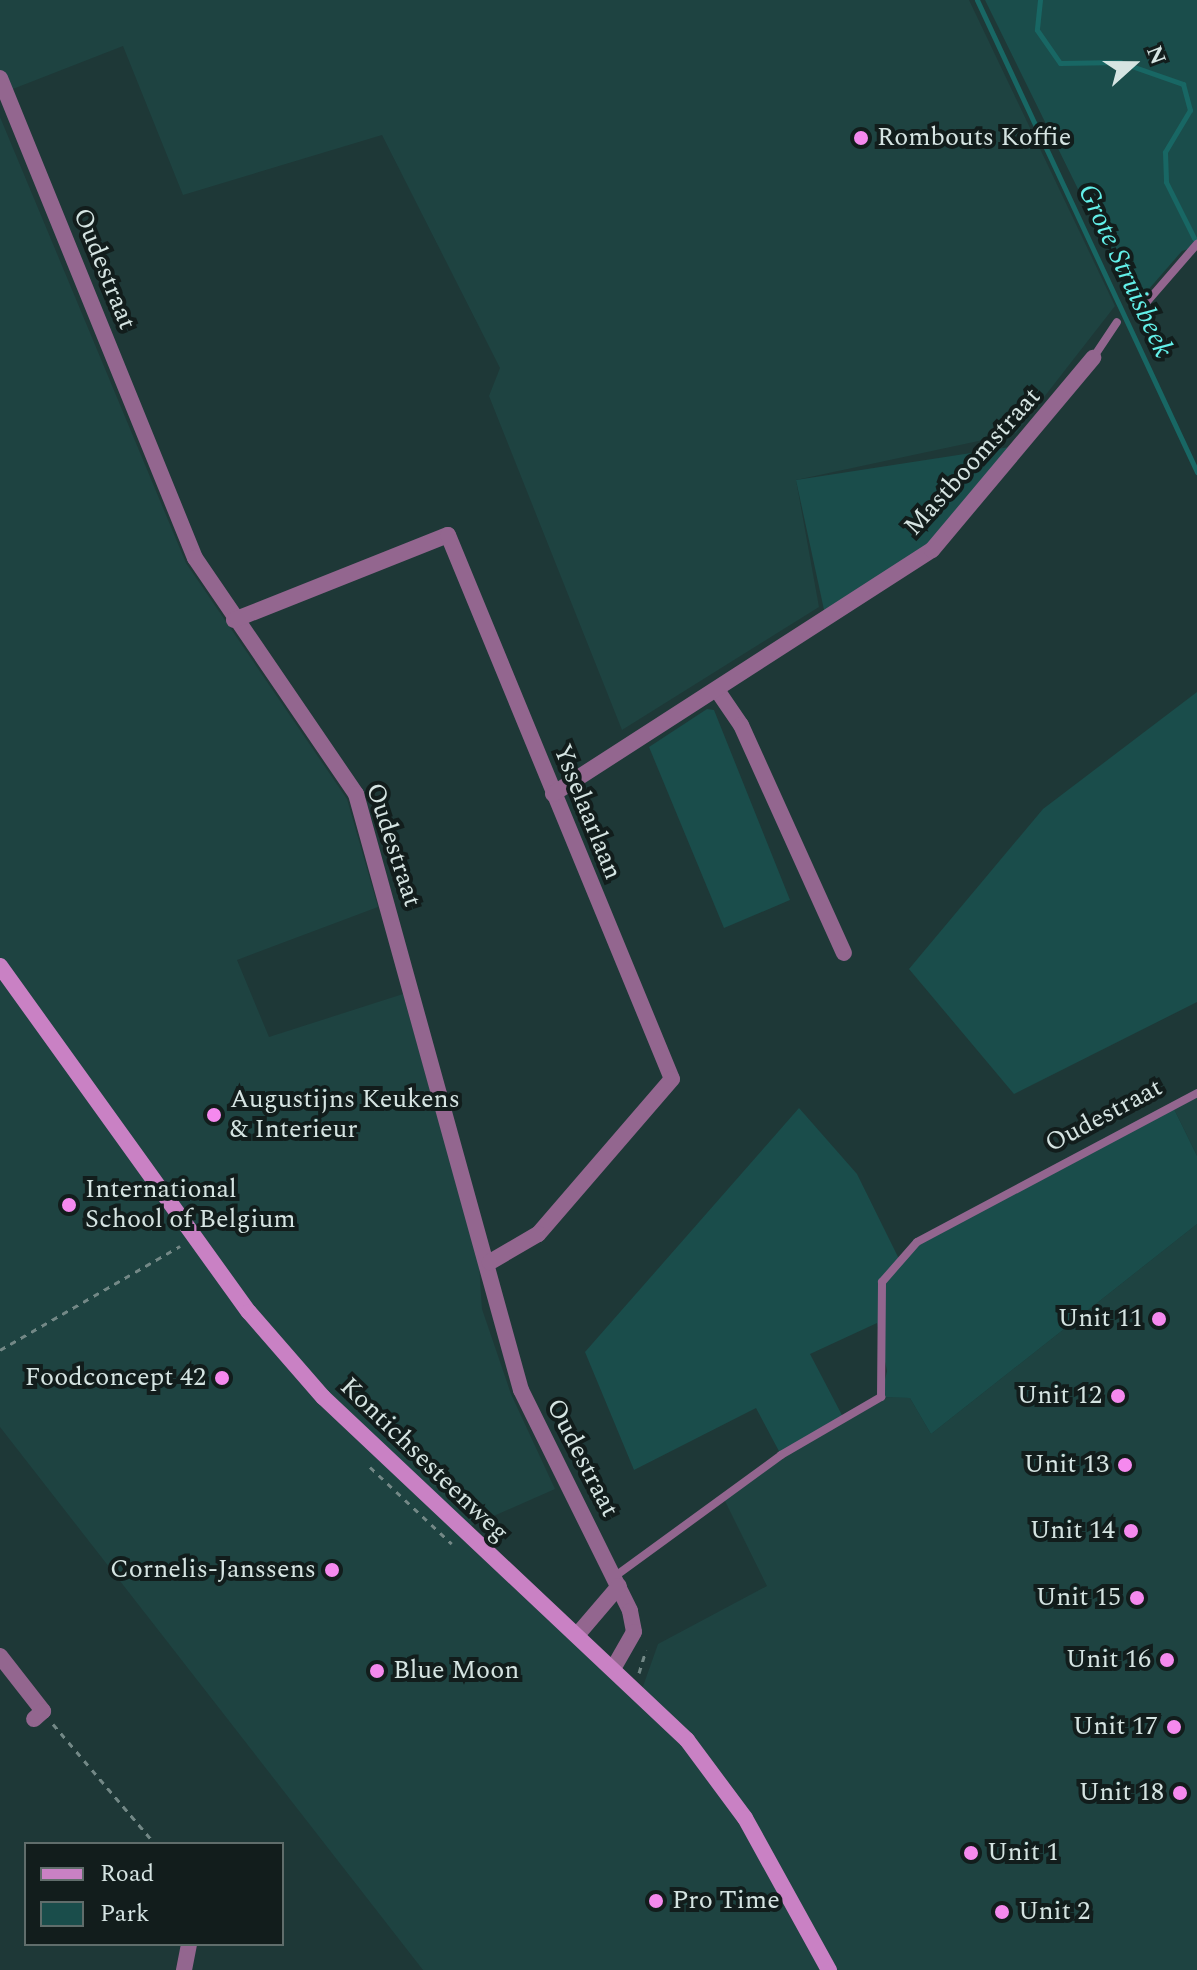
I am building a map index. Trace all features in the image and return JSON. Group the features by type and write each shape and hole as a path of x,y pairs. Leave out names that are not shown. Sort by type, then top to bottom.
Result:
{"street":[{"name":"Oudestraat","path":"0,78 195,558 234,620 356,794 490,1262 493,1307 521,1390 617,1582 634,1632 614,1667"},
{"name":"Mastboomstraat","path":"553,794 932,550 1093,358"},
{"name":"Ysselaarlaan","path":"234,620 448,535 672,1079 538,1234 490,1262"},
{"path":"717,690 741,725 844,953"},
{"name":"Kontichsesteenweg","path":"0,966 194,1235 323,1397 448,1521 578,1634 687,1740 745,1818 829,1970"},
{"name":"Oudestraat","path":"578,1634 617,1582"},
{"path":"0,1656 38,1715"},
{"path":"184,1970 189,1946"}],"lane":[{"path":"1139,311 1197,244"},
{"path":"1093,358 1117,322"},
{"name":"Oudestraat","path":"617,1582 734,1487 881,1397 882,1282 917,1242 1197,1093"}],"path":[{"path":"0,1350 194,1235"},
{"path":"38,1715 153,1842"}],"shaded area":[{"path":"0,0 969,0 1115,306 1016,433 796,480 819,607 622,730 489,396 500,368 382,135 183,195 123,46 0,94"},
{"path":"0,117 186,563 347,799 378,907 237,960 269,1037 403,994 479,1264 482,1309 511,1394 555,1489 471,1526 641,1692 658,1644 767,1586 722,1495 881,1397 910,1398 931,1434 1197,1224 1197,1970 423,1970 0,1427"},
{"path":"1197,1093 1197,1156 1173,1107"}],"green space":[{"path":"985,0 1197,0 1197,246 1182,251 1135,305"},
{"path":"1023,445 932,550 826,619 796,480"},
{"path":"1197,692 1197,1002 1014,1094 909,969 1043,809"},
{"path":"707,709 714,710 790,900 724,928 649,747"},
{"path":"1173,1107 1197,1156 1197,1224 931,1434 910,1398 881,1397 887,1371 877,1323 810,1354 844,1419 781,1455 756,1408 634,1470 585,1352 799,1108 857,1174 900,1261 917,1242"}],"waterway":[{"name":"Grote Struisbeek","path":"977,0 1197,472"},
{"path":"1040,0 1037,30 1060,63 1120,62 1183,84 1190,110 1165,152 1166,182 1194,238"}],"place":[{"name":"Rombouts Koffie","path":"861,138"},
{"name":"Augustijns Keukens & Interieur","path":"214,1115"},
{"name":"International School of Belgium","path":"69,1205"},
{"name":"Unit 11","path":"1159,1319"},
{"name":"Foodconcept 42","path":"222,1378"},
{"name":"Unit 12","path":"1118,1396"},
{"name":"Unit 13","path":"1125,1465"},
{"name":"Unit 14","path":"1131,1531"},
{"name":"Cornelis-Janssens","path":"332,1570"},
{"name":"Unit 15","path":"1137,1598"},
{"name":"Unit 16","path":"1167,1660"},
{"name":"Blue Moon","path":"377,1671"},
{"name":"Unit 17","path":"1174,1727"},
{"name":"Unit 18","path":"1180,1793"},
{"name":"Unit 1","path":"971,1853"},
{"name":"Pro Time","path":"656,1901"},
{"name":"Unit 2","path":"1002,1912"}]}
